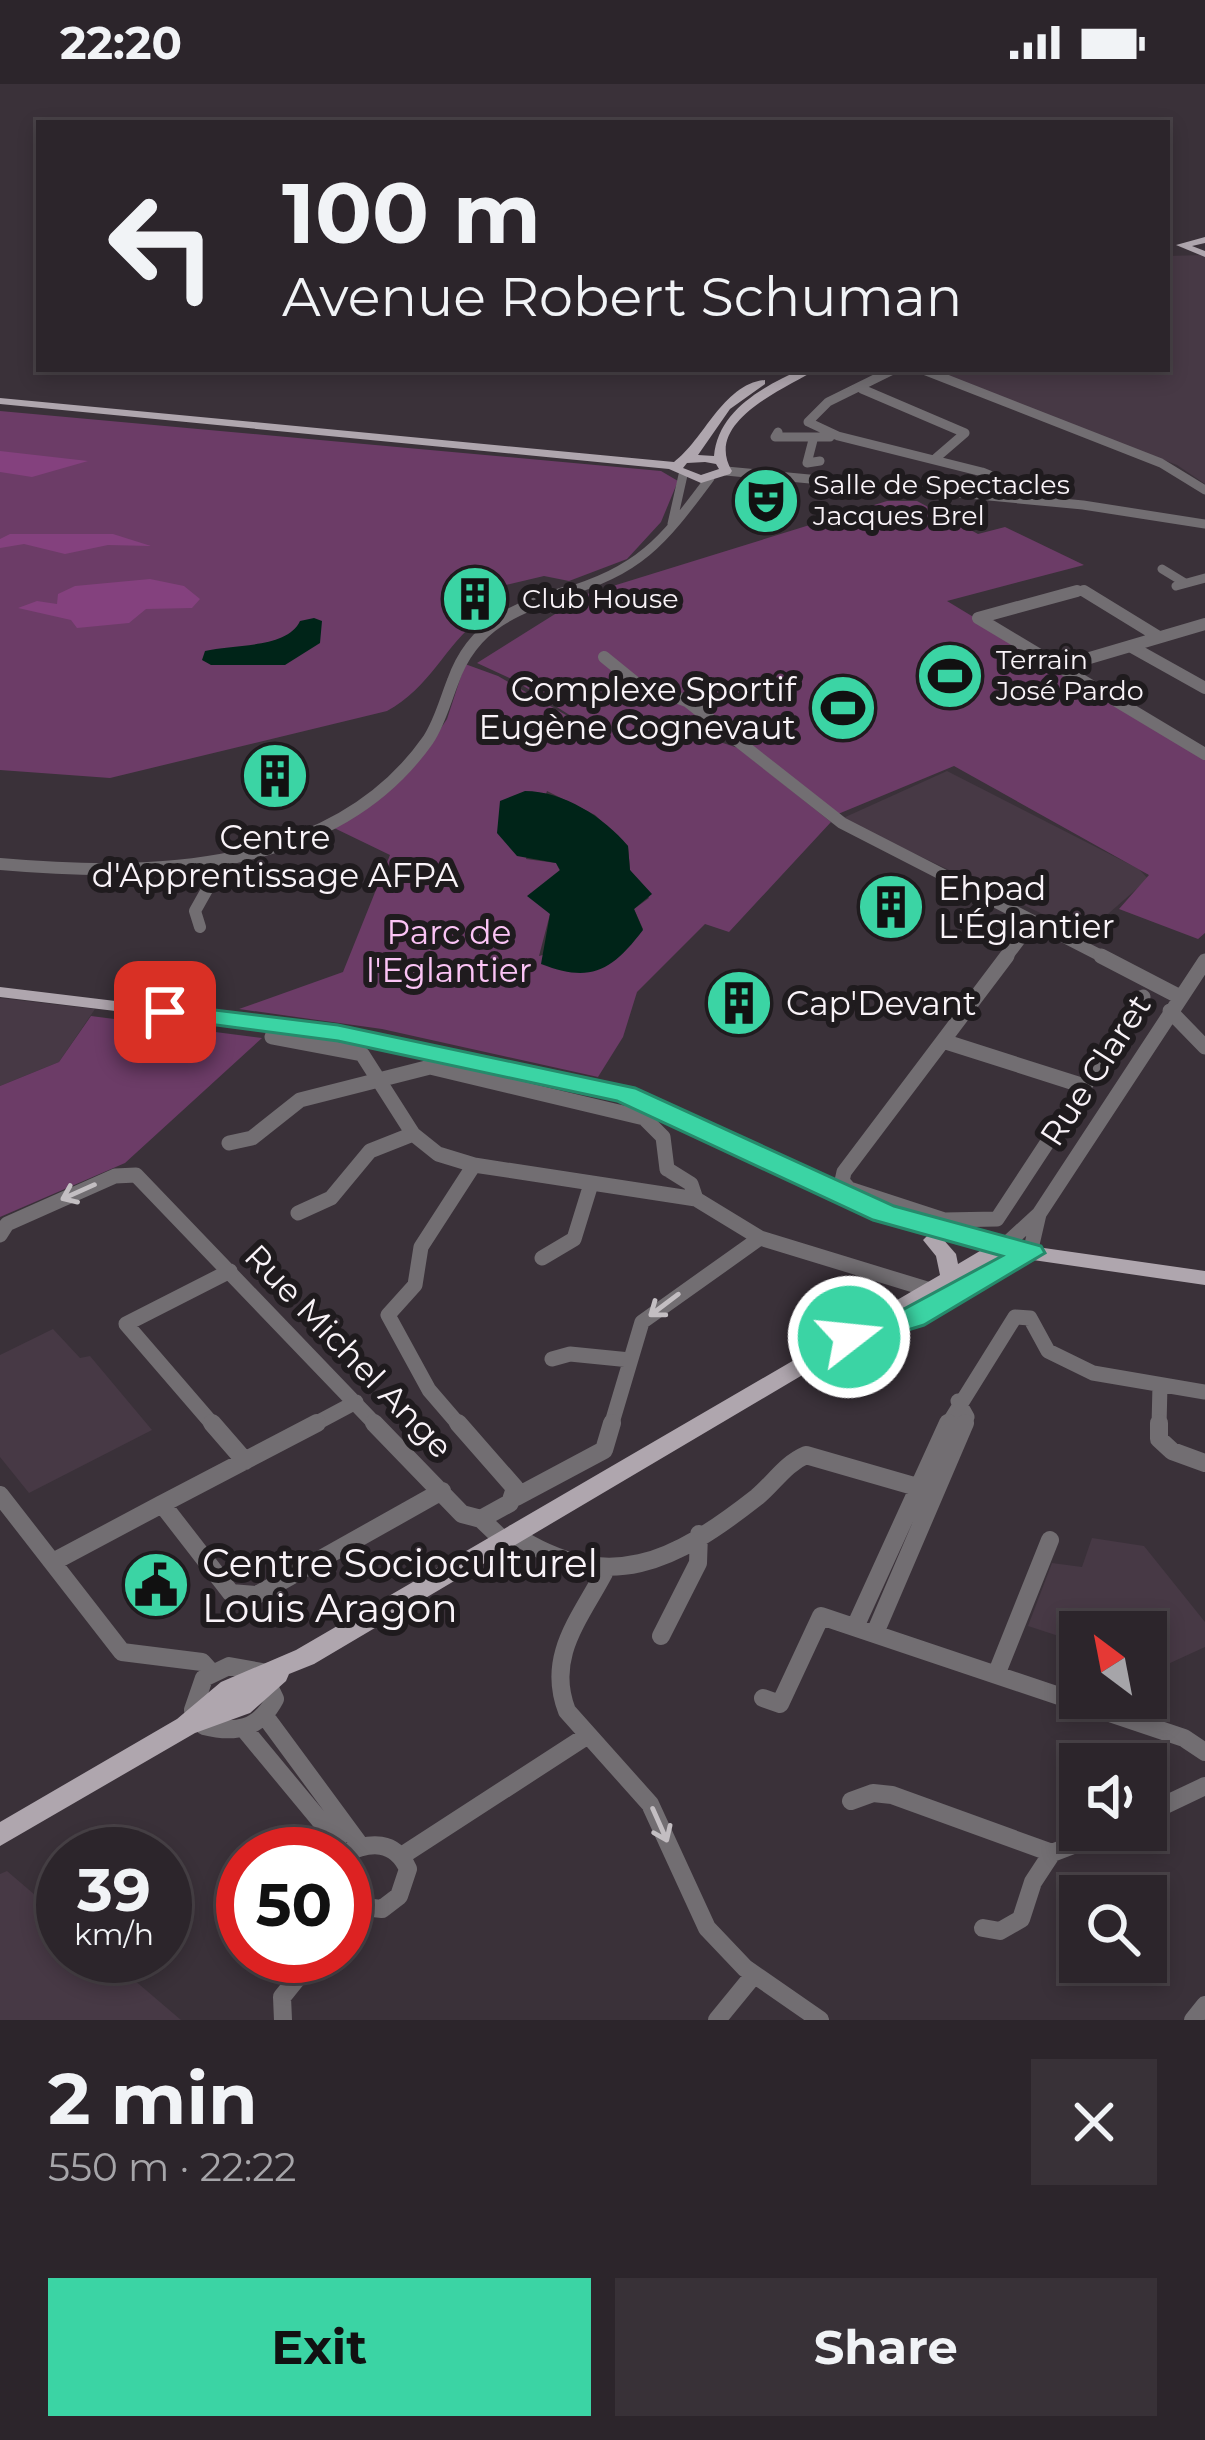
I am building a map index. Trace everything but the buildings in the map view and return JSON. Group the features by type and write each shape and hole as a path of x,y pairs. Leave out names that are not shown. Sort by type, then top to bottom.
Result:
{"main road":[{"path":"1170,249 1205,240"},
{"path":"1184,248 1204,254"},
{"path":"682,467 726,407 782,372"},
{"path":"682,467 710,478 723,466 736,418 769,390 805,372"},
{"path":"0,401 682,467 723,466"},
{"path":"0,992 338,1033 625,1094 710,1129 850,1200 917,1225 1010,1254 1205,1278"},
{"path":"710,1129 829,1200 933,1240 1205,1287"},
{"path":"933,1240 946,1254 943,1288"},
{"path":"0,1835 193,1722 241,1706 272,1676 508,1537 849,1337 913,1318 943,1288 1010,1254"}],"street":[{"path":"890,372 836,398 810,417 810,424 826,433 935,458 1028,488 1048,501"},
{"path":"929,372 1161,463 1205,490"},
{"path":"862,389 965,433 935,458"},
{"path":"778,432 775,437 813,440 826,433"},
{"path":"813,440 807,463 820,461"},
{"path":"723,466 1048,501 1205,524"},
{"path":"672,524 682,467"},
{"path":"0,864 115,871 208,863 289,841 382,788 436,726 459,658 473,638 512,611 639,563 710,478"},
{"path":"1021,499 1028,488"},
{"path":"1162,569 1180,585 1205,578"},
{"path":"1159,638 1082,590 978,618 1205,754"},
{"path":"1059,667 1205,624"},
{"path":"1130,646 1205,688"},
{"path":"604,657 636,683 687,700 835,819 1178,996"},
{"path":"200,927 195,911 213,879 208,863"},
{"path":"1034,922 844,1172 842,1181 849,1189 921,1214 979,1223 997,1219 1143,997"},
{"name":"Rue Claret","path":"1010,1254 1205,961"},
{"path":"1170,1011 1205,1047"},
{"path":"272,1037 362,1054 413,1134 438,1154 474,1166 696,1199 760,1238 943,1288"},
{"path":"943,1040 1084,1086"},
{"path":"229,1143 252,1138 300,1100 430,1067 627,1111 663,1137 667,1169"},
{"path":"298,1213 331,1198 370,1151 413,1134"},
{"path":"474,1166 421,1247 415,1285 388,1316 429,1390 515,1488 516,1497"},
{"path":"636,1190 667,1169"},
{"path":"667,1169 691,1184 696,1199"},
{"name":"Rue Michel Ange","path":"0,1235 8,1224 115,1176 136,1175 462,1514 481,1519 538,1550 604,1573"},
{"path":"542,1258 574,1239 591,1184"},
{"name":"Rue Claret","path":"1010,1254 1039,1214"},
{"path":"481,1519 604,1450 643,1322 760,1238"},
{"path":"230,1271 126,1324 245,1461"},
{"path":"855,1627 958,1402 1004,1342 1008,1322 1023,1316 1035,1323 1037,1339 1048,1352 1093,1373 1205,1392"},
{"path":"553,1360 569,1354 630,1360"},
{"path":"1160,1385 1160,1438 1172,1450 1205,1463"},
{"path":"53,1562 356,1402"},
{"path":"875,1634 968,1417 958,1402"},
{"path":"820,2020 753,1976 705,1927 650,1803 584,1737 564,1704 557,1669 604,1573 644,1567 806,1455 917,1487"},
{"path":"162,1504 232,1593 256,1595 442,1491"},
{"path":"0,1495 9,1521 53,1562 122,1652 202,1662 211,1672"},
{"path":"661,1636 698,1563 698,1534"},
{"path":"996,1675 1050,1540"},
{"path":"763,1698 780,1704 821,1616 1184,1738 1205,1752"},
{"path":"241,1666 272,1676 275,1699 265,1717 245,1730 224,1732 193,1722 195,1694 211,1672 241,1666"},
{"path":"265,1717 333,1827"},
{"path":"245,1730 257,1738 326,1827"},
{"path":"403,1855 584,1737"},
{"path":"1167,1804 1205,1786"},
{"path":"851,1801 873,1793 892,1795 1052,1853"},
{"path":"372,1847 387,1845 403,1855 409,1871 404,1893 382,1909 372,1910"},
{"path":"983,1928 1000,1930 1021,1919 1033,1882 1052,1853 1059,1850"},
{"path":"717,2020 753,1976"},
{"path":"283,2020 282,1997 293,1983"},
{"path":"1193,2020 1205,2005"}],"shaded area":[{"path":"1205,255 1205,484 1177,465 936,372 1170,372 1170,256"},
{"path":"0,451 88,461 32,477 0,472"},
{"path":"10,534 113,534 151,546 108,545 65,554 24,544 0,548 0,539"},
{"path":"150,579 184,586 200,599 192,608 146,609 129,623 77,628 71,620 18,608 37,601 57,604 58,594 75,586"},
{"path":"300,621 322,621 320,643 285,665 211,665 202,660 205,651 271,641"},
{"path":"947,771 1139,869 1148,879 1085,934 841,819"},
{"path":"525,791 568,801 607,825 628,846 630,870 652,894 634,909 643,930 620,956 598,970 573,973 541,964 550,914 527,896 560,870 556,863 517,856 497,833 500,801"},
{"path":"0,998 95,1009 59,1062 0,1086"},
{"path":"53,1329 80,1358 90,1356 152,1430 29,1493 0,1457 0,1355"},
{"path":"1092,1538 1144,1546 1205,1622 1205,1647 1167,1664 1167,1611 1059,1611 1059,1636 1028,1626 1052,1563 1082,1567"},
{"path":"7,1871 36,1896 36,1983 138,1983 181,2020 0,2020 0,1874"}],"green space":[{"path":"0,411 661,471 678,481 661,522 627,559 569,581 544,576 464,595 480,618 415,691 387,711 110,778 0,770"},
{"name":"Parc de l'Eglantier","path":"887,501 917,501 978,534 1005,527 1084,565 947,601 1205,757 1205,933 1198,939 1119,909 1149,875 954,766 838,814 738,737 720,742 738,748 831,822 729,932 705,924 637,992 623,1037 598,1077 382,1029 239,1009 343,972 390,855 330,826 431,743 447,719 465,664 498,676 606,738 514,680 477,663 587,594","holes":["547,791 595,815 628,846 630,870 649,898 634,909 643,929 539,956 550,914 546,885 560,871 556,863 526,859"]},
{"path":"91,1016 262,1038 125,1163 0,1217 0,1086 59,1062"}],"place":[{"name":"Salle de Spectacles Jacques Brel","path":"766,501"},
{"name":"Club House","path":"475,599"},
{"name":"Terrain José Pardo","path":"950,676"},
{"name":"Complexe Sportif Eugène Cognevaut","path":"843,708"},
{"name":"Centre d'Apprentissage AFPA","path":"275,776"},
{"name":"Ehpad L'Églantier","path":"891,907"},
{"name":"Cap'Devant","path":"739,1003"},
{"name":"Centre Socioculturel Louis Aragon","path":"156,1585"}],"route":[{"path":"165,1012 338,1033 625,1094 684,1117 884,1214 1030,1253 913,1318 849,1337"}]}
